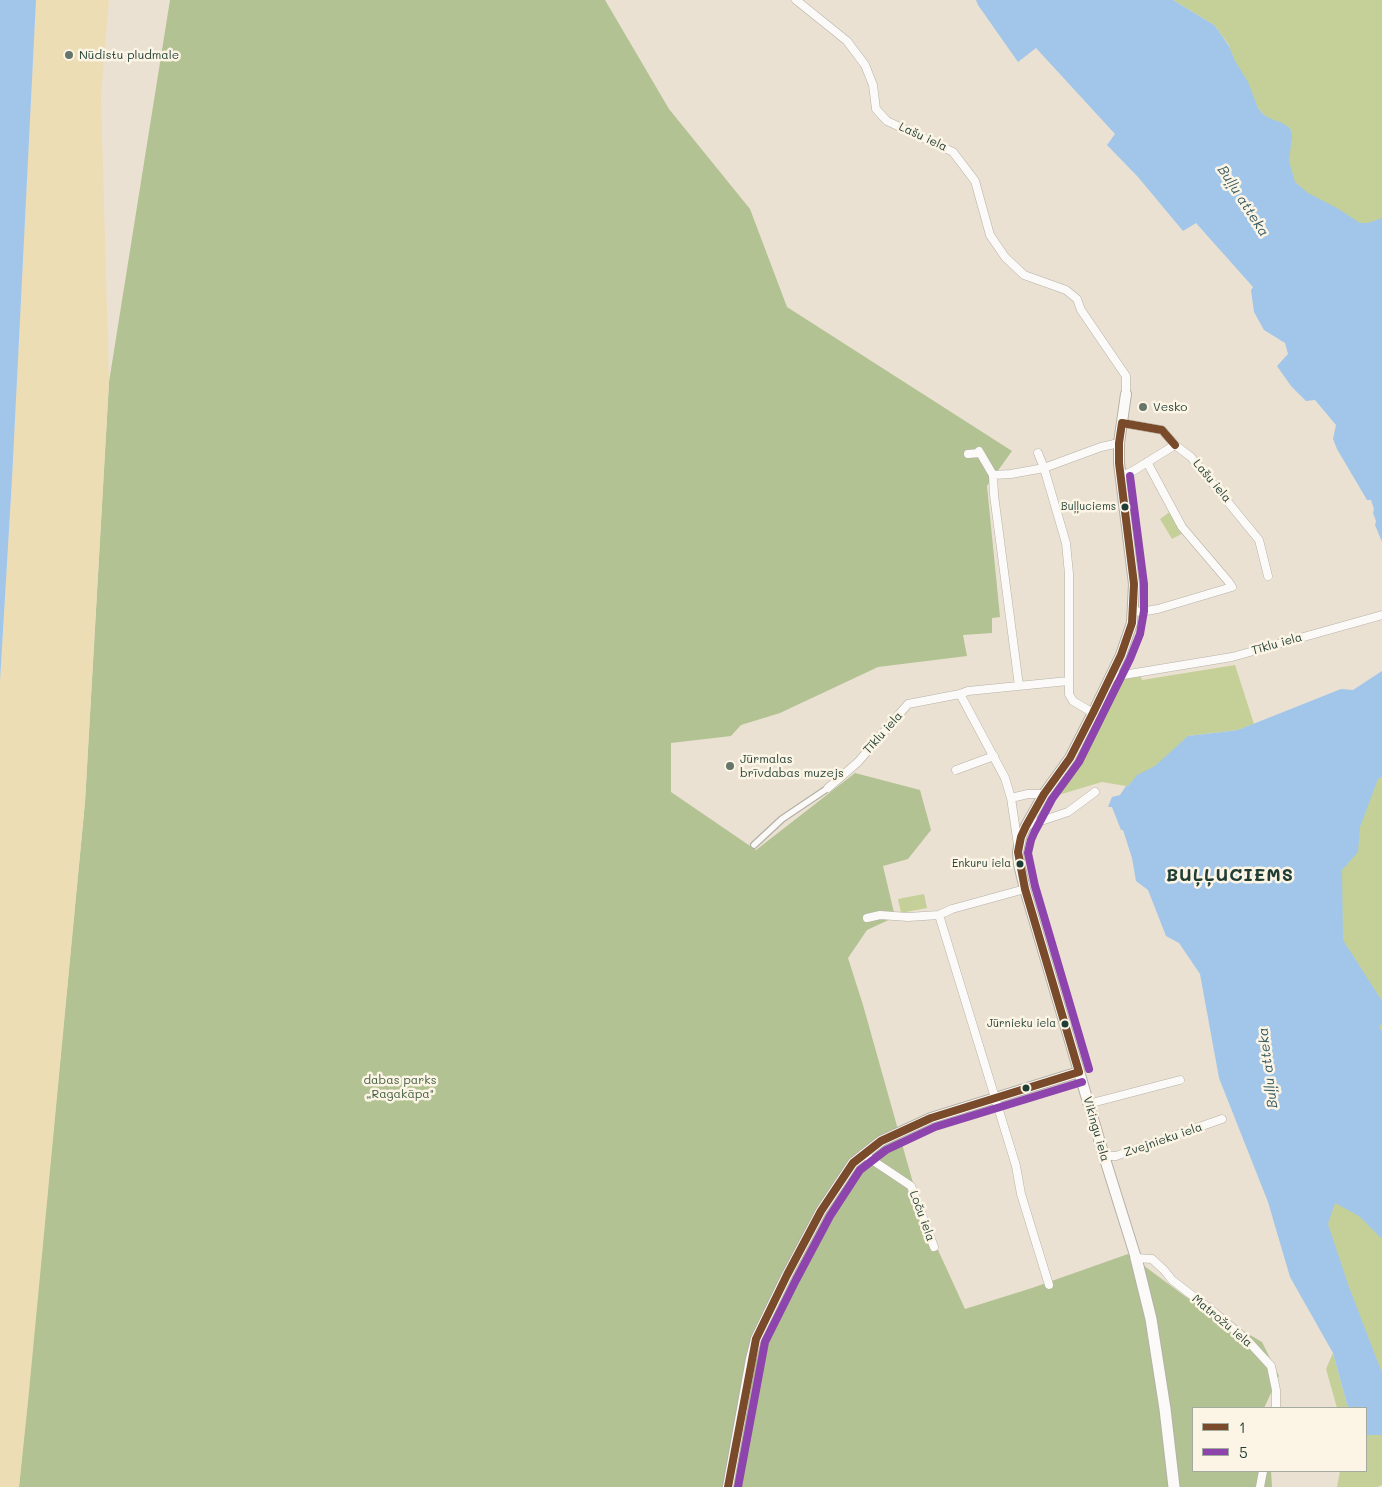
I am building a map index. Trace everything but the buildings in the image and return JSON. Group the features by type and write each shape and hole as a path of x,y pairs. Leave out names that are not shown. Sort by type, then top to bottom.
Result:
{"main road":[{"name":"Vikingu iela","path":"1136,1258 1151,1319 1166,1409 1174,1487"}],"street":[{"name":"Lašu iela","path":"796,0 847,41 865,65 873,85 876,109 887,121 953,152 975,180 990,235 1005,257 1024,275 1066,290 1077,299 1081,310 1126,376 1126,394 1119,443 1120,477 1134,584 1134,610 1130,631 1111,676"},
{"name":"Lašu iela","path":"1122,423 1162,430 1175,445 1191,457 1259,540 1268,576"},
{"path":"993,475 1044,468 1119,443"},
{"path":"1120,477 1175,445"},
{"path":"968,454 979,452 993,475 1019,686"},
{"path":"1038,453 1066,543 1069,574 1069,694 1072,701 1093,713"},
{"path":"1134,610 1140,612 1158,609 1232,588 1211,560 1182,527 1147,462"},
{"name":"Tīklu iela","path":"1111,676 1232,657 1382,615"},
{"name":"Vikingu iela","path":"1111,676 1070,758 1044,794 1026,826 1021,837 1018,852 1025,889 1088,1104 1136,1258"},
{"name":"Tīklu iela","path":"754,845 782,819 828,788 858,762 908,704 968,691 1068,681"},
{"path":"960,694 1005,778 1011,798 1018,852"},
{"path":"956,770 994,756"},
{"path":"1026,826 1068,812 1095,792"},
{"path":"1011,798 1028,794 1044,794"},
{"path":"867,918 880,915 908,917 939,915 952,909 1025,889"},
{"path":"939,915 1016,1166 1021,1194 1049,1286"},
{"path":"728,1487 756,1339 821,1211 853,1163 881,1141 931,1118 1079,1072"},
{"path":"1088,1104 1180,1080"},
{"name":"Zvejnieku iela","path":"1104,1156 1116,1156 1222,1119"},
{"name":"Loču iela","path":"863,1154 911,1186 934,1247"},
{"name":"Matrožu iela","path":"1136,1258 1152,1260 1172,1280 1248,1341 1271,1366 1276,1390 1276,1407"},
{"path":"1260,1487 1263,1472"}],"green space":[{"name":"dabas parks „Ragakāpa\"","path":"170,0 605,0 669,109 750,209 787,307 1012,451 987,486 1000,617 992,618 992,633 963,635 967,656 878,667 780,713 741,725 731,736 671,743 671,792 756,850 855,773 920,790 931,830 908,859 883,866 895,917 867,930 848,958 922,1215 965,1309 1032,1288 1128,1254 1186,1297 1262,1342 1279,1376 1264,1407 1192,1407 1192,1472 1271,1472 1272,1487 19,1487 85,802 109,382"},
{"path":"1173,0 1382,0 1382,377 1235,153 1280,122 1271,120 1258,108 1230,51 1229,45 1214,25"},
{"path":"1174,509 1187,531 1172,539 1160,519"},
{"path":"1235,665 1254,724 1238,730 1188,736 1189,742 1129,785 1102,782 1055,796 1057,786 1077,756 1114,680 1140,675 1142,680"},
{"path":"1382,754 1382,1044 1340,939 1342,870"},
{"path":"924,894 927,908 901,913 898,899"},
{"path":"1382,1167 1382,1386 1313,1189"},
{"path":"1333,1353 1348,1407 1337,1407 1326,1369"},
{"path":"1367,1435 1382,1435 1382,1485 1377,1487 1337,1487 1340,1472 1367,1472"}],"sand":[{"path":"36,0 109,0 101,97 109,382 85,802 28,1402 19,1487 0,1487 0,681"}],"water":[{"path":"0,0 36,0 0,681"},
{"name":"Buļļu atteka","path":"976,0 1173,0 1214,25 1229,46 1235,61 1248,82 1258,108 1264,115 1290,128 1292,136 1289,161 1295,182 1308,193 1360,223 1368,223 1382,218 1382,542 1375,525 1376,521 1371,500 1367,500 1333,439 1336,425 1315,400 1306,401 1291,386 1277,366 1288,354 1285,343 1264,330 1254,312 1251,290 1253,287 1196,223 1183,231 1138,177 1107,145 1115,134 1036,48 1018,62"},
{"name":"Buļļu atteka","path":"1382,671 1382,777 1378,779 1360,827 1358,852 1342,870 1343,940 1382,1001 1382,1024 1379,1026 1382,1033 1382,1239 1359,1216 1335,1203 1328,1224 1349,1287 1382,1373 1382,1435 1367,1435 1367,1407 1348,1407 1333,1353 1290,1277 1268,1202 1219,1078 1200,974 1179,943 1166,936 1148,890 1136,881 1132,858 1123,830 1121,830 1112,807 1108,807 1112,797 1120,795 1137,775 1155,766 1188,736 1238,730 1341,689 1353,690"}],"transit line":[{"name":"1","path":"1122,423 1162,430 1175,445"},
{"name":"1","path":"1079,1072 1025,889 1018,852 1021,837 1026,826 1044,794 1070,758 1093,713 1121,655 1132,623 1134,584 1119,463 1122,423"},
{"name":"5","path":"1089,1069 1035,886 1028,853 1031,840 1052,799 1079,762 1130,659 1140,634 1144,611 1144,584 1130,476"},
{"name":"1","path":"728,1487 756,1339 821,1211 853,1163 881,1141 931,1118 1079,1072"},
{"name":"5","path":"738,1487 765,1342 830,1216 860,1170 886,1150 935,1127 1082,1082"}],"place":[{"name":"Nūdistu pludmale","path":"69,55"},
{"name":"Vesko","path":"1143,407"},
{"name":"Buļļuciems","path":"1125,507"},
{"name":"Jūrmalas brīvdabas muzejs","path":"730,766"},
{"name":"Enkuru iela","path":"1020,864"},
{"name":"Jūrnieku iela","path":"1065,1024"}],"district":[{"name":"BUĻĻUCIEMS","path":"1230,875"}]}
